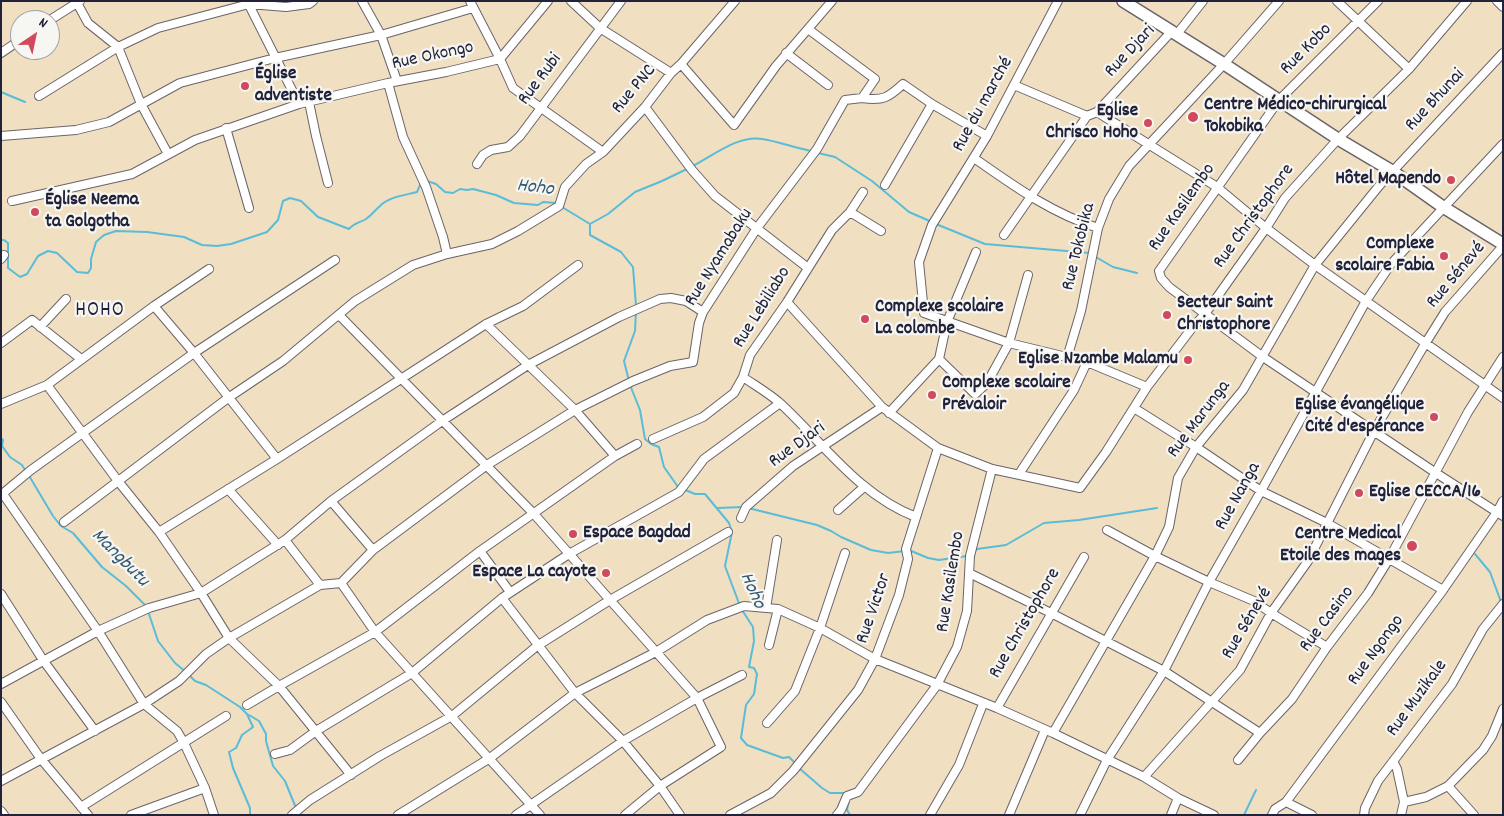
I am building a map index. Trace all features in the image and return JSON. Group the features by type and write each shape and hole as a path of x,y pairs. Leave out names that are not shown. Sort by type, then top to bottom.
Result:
{"street":[{"path":"38,96 118,47 158,28 248,2 286,7 308,4 313,1"},
{"path":"362,1 381,35 397,81"},
{"name":"Rue Okongo","path":"12,200 132,174 195,140 299,104 500,59 548,1"},
{"path":"571,1 600,28 671,73"},
{"name":"Rue Rubi","path":"477,164 483,155 491,150 508,147 520,136 621,1"},
{"name":"Rue PNC","path":"447,254 492,244 547,214 560,203 565,187 586,164 603,152 735,1"},
{"path":"681,64 734,125 786,53 832,1"},
{"name":"Rue du marché","path":"947,322 924,313 919,262 933,223 987,136 1058,1"},
{"name":"Rue Djari","path":"1087,116 1097,112 1204,1"},
{"name":"Rue Tokobika","path":"1067,358 1081,311 1098,228 1109,199 1129,166 1224,64 1279,1"},
{"path":"1337,1 1409,69"},
{"name":"Rue Kobo","path":"1279,100 1378,1"},
{"name":"Rue Christophore","path":"1019,474 1080,488 1147,387 1205,314 1285,198 1338,139 1409,69 1467,1"},
{"path":"1497,1 1503,7"},
{"path":"60,13 77,2 88,23 118,47 141,104 168,154"},
{"path":"248,2 299,104"},
{"path":"1124,2 1224,64 1338,139 1392,171 1443,207 1503,245"},
{"path":"471,5 513,88 603,152"},
{"name":"Rue Okongo","path":"1,136 76,130 109,122 180,83 276,58 381,35 471,5"},
{"path":"808,29 876,79 862,98 876,100 888,97 903,84 932,104 987,136"},
{"path":"786,53 828,85"},
{"name":"Rue Bhunai","path":"1392,171 1503,53"},
{"path":"64,522 228,398 283,361 355,300 414,266 447,254 426,187 403,137 388,83"},
{"path":"1004,235 1087,116 1014,85"},
{"name":"Rue Nyamabaku","path":"575,410 631,382 670,366 693,362 699,323 703,312 757,228 815,151 845,100 862,98"},
{"name":"Rue Kasilembo","path":"1205,314 1169,287 1161,278 1159,272 1217,186 1279,100"},
{"path":"309,102 328,184"},
{"path":"885,185 932,104"},
{"path":"645,106 689,167 716,196 808,268"},
{"path":"1097,112 1217,186 1266,228 1425,344 1503,398"},
{"path":"226,128 249,208"},
{"name":"Rue Nanga","path":"1080,815 1107,760 1164,671 1209,582 1366,301 1391,264 1503,144"},
{"path":"974,158 1031,198 1075,220 1098,228"},
{"name":"Rue Marunga","path":"1009,815 1049,732 1155,556 1169,527 1178,478 1196,446 1243,390 1315,264 1392,171"},
{"name":"Rue Lebiliabo","path":"653,439 703,417 734,393 743,377 750,355 787,302 832,230 850,212 863,192"},
{"path":"850,212 880,231"},
{"name":"Rue Sénevé","path":"1144,777 1240,670 1271,613 1308,561 1374,432 1425,344 1445,312 1503,245"},
{"path":"890,413 939,359 947,322 976,252"},
{"path":"214,815 205,788 177,732 144,704 98,631 2,494 31,470 194,353 335,260"},
{"path":"159,532 277,459 486,324 523,306 578,265"},
{"path":"1,404 47,385 154,306 209,269"},
{"path":"939,359 975,394 987,383 1009,343 1028,275"},
{"path":"1,684 98,631 149,608 201,593 278,545 331,501 442,421 528,365 636,309 660,299 671,298 686,301 703,312"},
{"path":"40,327 66,299"},
{"path":"787,302 882,407 938,448 992,469 1019,474 1074,390 1087,362"},
{"path":"154,306 194,353 277,459"},
{"path":"1205,314 1263,357 1500,514"},
{"path":"339,315 534,514 697,698 721,747 660,786 625,815"},
{"path":"1,343 32,320 81,359"},
{"path":"947,322 1009,343 1087,362 1147,387"},
{"path":"486,324 575,410 615,456"},
{"name":"Rue Casino","path":"1238,760 1292,699 1326,646 1368,593 1389,559 1484,385 1503,357"},
{"path":"743,377 780,403 864,487 902,512 916,517"},
{"path":"47,385 118,482 159,532 229,638 279,686 351,775"},
{"path":"275,754 290,750 412,673 510,592 569,554 681,488 704,459 780,403"},
{"name":"Rue Djari","path":"741,518 746,507 793,466 882,407"},
{"path":"1134,408 1196,446 1261,491 1327,522 1443,590"},
{"path":"1,781 144,704 179,681 206,654 229,638 320,586 341,583 373,550 487,465 575,410"},
{"path":"247,705 375,632 480,551 615,456 637,444"},
{"name":"Rue Victor","path":"730,815 771,793 793,771 858,690 875,659 899,595 908,559 906,548 938,448"},
{"name":"Rue Kasilembo","path":"837,815 847,796 858,792 937,685 957,647 967,611 970,556 992,469"},
{"path":"838,510 864,487"},
{"path":"228,489 278,545"},
{"path":"331,501 373,550"},
{"name":"Rue Ngongo","path":"1272,815 1275,809 1286,802 1500,514 1503,501"},
{"path":"1108,530 1155,556 1254,601 1326,646"},
{"path":"292,815 310,800 380,756 452,716 537,646 610,600 728,532"},
{"path":"285,540 320,586"},
{"path":"766,608 777,540"},
{"path":"480,551 510,592"},
{"path":"767,723 795,692 820,628 845,553"},
{"name":"Rue Christophore","path":"996,708 1084,557"},
{"path":"969,573 1164,671 1260,733"},
{"path":"341,583 375,632 540,815"},
{"path":"1,594 43,660 95,731"},
{"path":"502,598 575,693 622,741 660,786 680,815"},
{"name":"Rue Muzikale","path":"1364,815 1378,781 1452,684 1483,629 1503,604"},
{"path":"400,814 490,758 575,693 656,652 707,620 740,608 766,608 778,609 820,628 875,659 996,708 1049,732 1144,777 1178,798 1214,815"},
{"path":"769,645 778,609"},
{"path":"516,815 622,741 697,698 742,675"},
{"path":"1,702 41,759 88,815"},
{"path":"930,815 959,765 983,704"},
{"path":"1404,802 1426,797 1448,786 1483,750 1492,736 1503,709"},
{"path":"81,807 226,716"},
{"path":"1393,761 1404,802 1401,815"},
{"path":"1448,786 1474,815"},
{"path":"131,815 205,788"},
{"path":"1171,815 1178,798"},
{"path":"1286,802 1312,815"},
{"path":"1,811 4,815"}],"waterway":[{"path":"1,92 25,102"},
{"path":"691,167 725,147 743,140 762,139 811,151"},
{"path":"818,153 835,157 872,181 909,212 932,222"},
{"path":"590,224 608,214 635,192 687,169"},
{"name":"Hoho","path":"427,181 436,184 445,192 453,193 460,189 473,189 496,195 514,203 538,205 543,202 556,203"},
{"name":"Hoho","path":"1,240 8,243 8,268 20,277 27,274 38,256 48,251 57,253 77,272 88,273 91,268 91,259 96,242 104,235 116,231 147,232 184,237 202,245 217,246 231,244 267,232 278,220 283,201 290,198 301,201 318,217 349,229 368,217 388,200 417,192 421,183"},
{"name":"Hoho","path":"562,207 590,224"},
{"name":"Hoho","path":"590,224 590,235 621,252 633,267 636,306"},
{"path":"936,224 985,244 1090,253"},
{"path":"1094,256 1113,267 1137,273"},
{"name":"Hoho","path":"629,381 624,361 635,331 636,311"},
{"name":"Hoho","path":"630,385 640,410 645,439 659,447 664,467 678,487"},
{"name":"Mangbutu","path":"1,438 3,440 2,446 10,457 22,465 25,470"},
{"name":"Mangbutu","path":"28,474 61,526 73,533 102,567 126,586 147,607"},
{"name":"Hoho","path":"683,489 695,494 705,494 729,523 732,532 725,566 740,606"},
{"path":"718,508 743,507"},
{"path":"748,508 817,525 871,550 888,553 905,551"},
{"path":"975,551 977,549 1006,545 1044,523 1079,520 1157,508"},
{"path":"909,550 928,558 939,560 967,556"},
{"path":"1475,554 1490,572 1501,602"},
{"name":"Hoho","path":"742,610 753,627 754,641 749,667 754,668 757,674 754,694 746,705 741,738 747,745 783,758 789,757 796,764"},
{"name":"Mangbutu","path":"148,611 158,641 175,663 186,672"},
{"name":"Mangbutu","path":"189,675 195,681 206,685 240,707 247,714 253,727 242,735 236,748 229,752 233,768 250,808 250,815"},
{"path":"249,715 259,721 266,734 273,766 285,781 296,808"},
{"name":"Hoho","path":"799,768 830,793 847,793"},
{"path":"1244,815 1256,790"},
{"name":"Hoho","path":"849,799 847,810 850,815"}],"place":[{"name":"Église adventiste","path":"245,86"},
{"name":"Centre Médico-chirurgical Tokobika","path":"1193,117"},
{"name":"Eglise Chrisco Hoho","path":"1148,123"},
{"name":"Hôtel Mapendo","path":"1451,180"},
{"name":"Église Neema ta Golgotha","path":"35,212"},
{"name":"Complexe scolaire Fabia","path":"1444,256"},
{"name":"Secteur Saint Christophore","path":"1167,315"},
{"name":"Complexe scolaire La colombe","path":"865,319"},
{"name":"Eglise Nzambe Malamu","path":"1188,360"},
{"name":"Complexe scolaire Prévaloir","path":"932,395"},
{"name":"Eglise évangélique Cité d'espérance","path":"1434,417"},
{"name":"Eglise CECCA/16","path":"1359,493"},
{"name":"Espace Bagdad","path":"573,534"},
{"name":"Centre Medical Etoile des mages","path":"1412,546"},
{"name":"Espace La cayote","path":"606,573"}],"district":[{"name":"HOHO","path":"100,312"}]}
